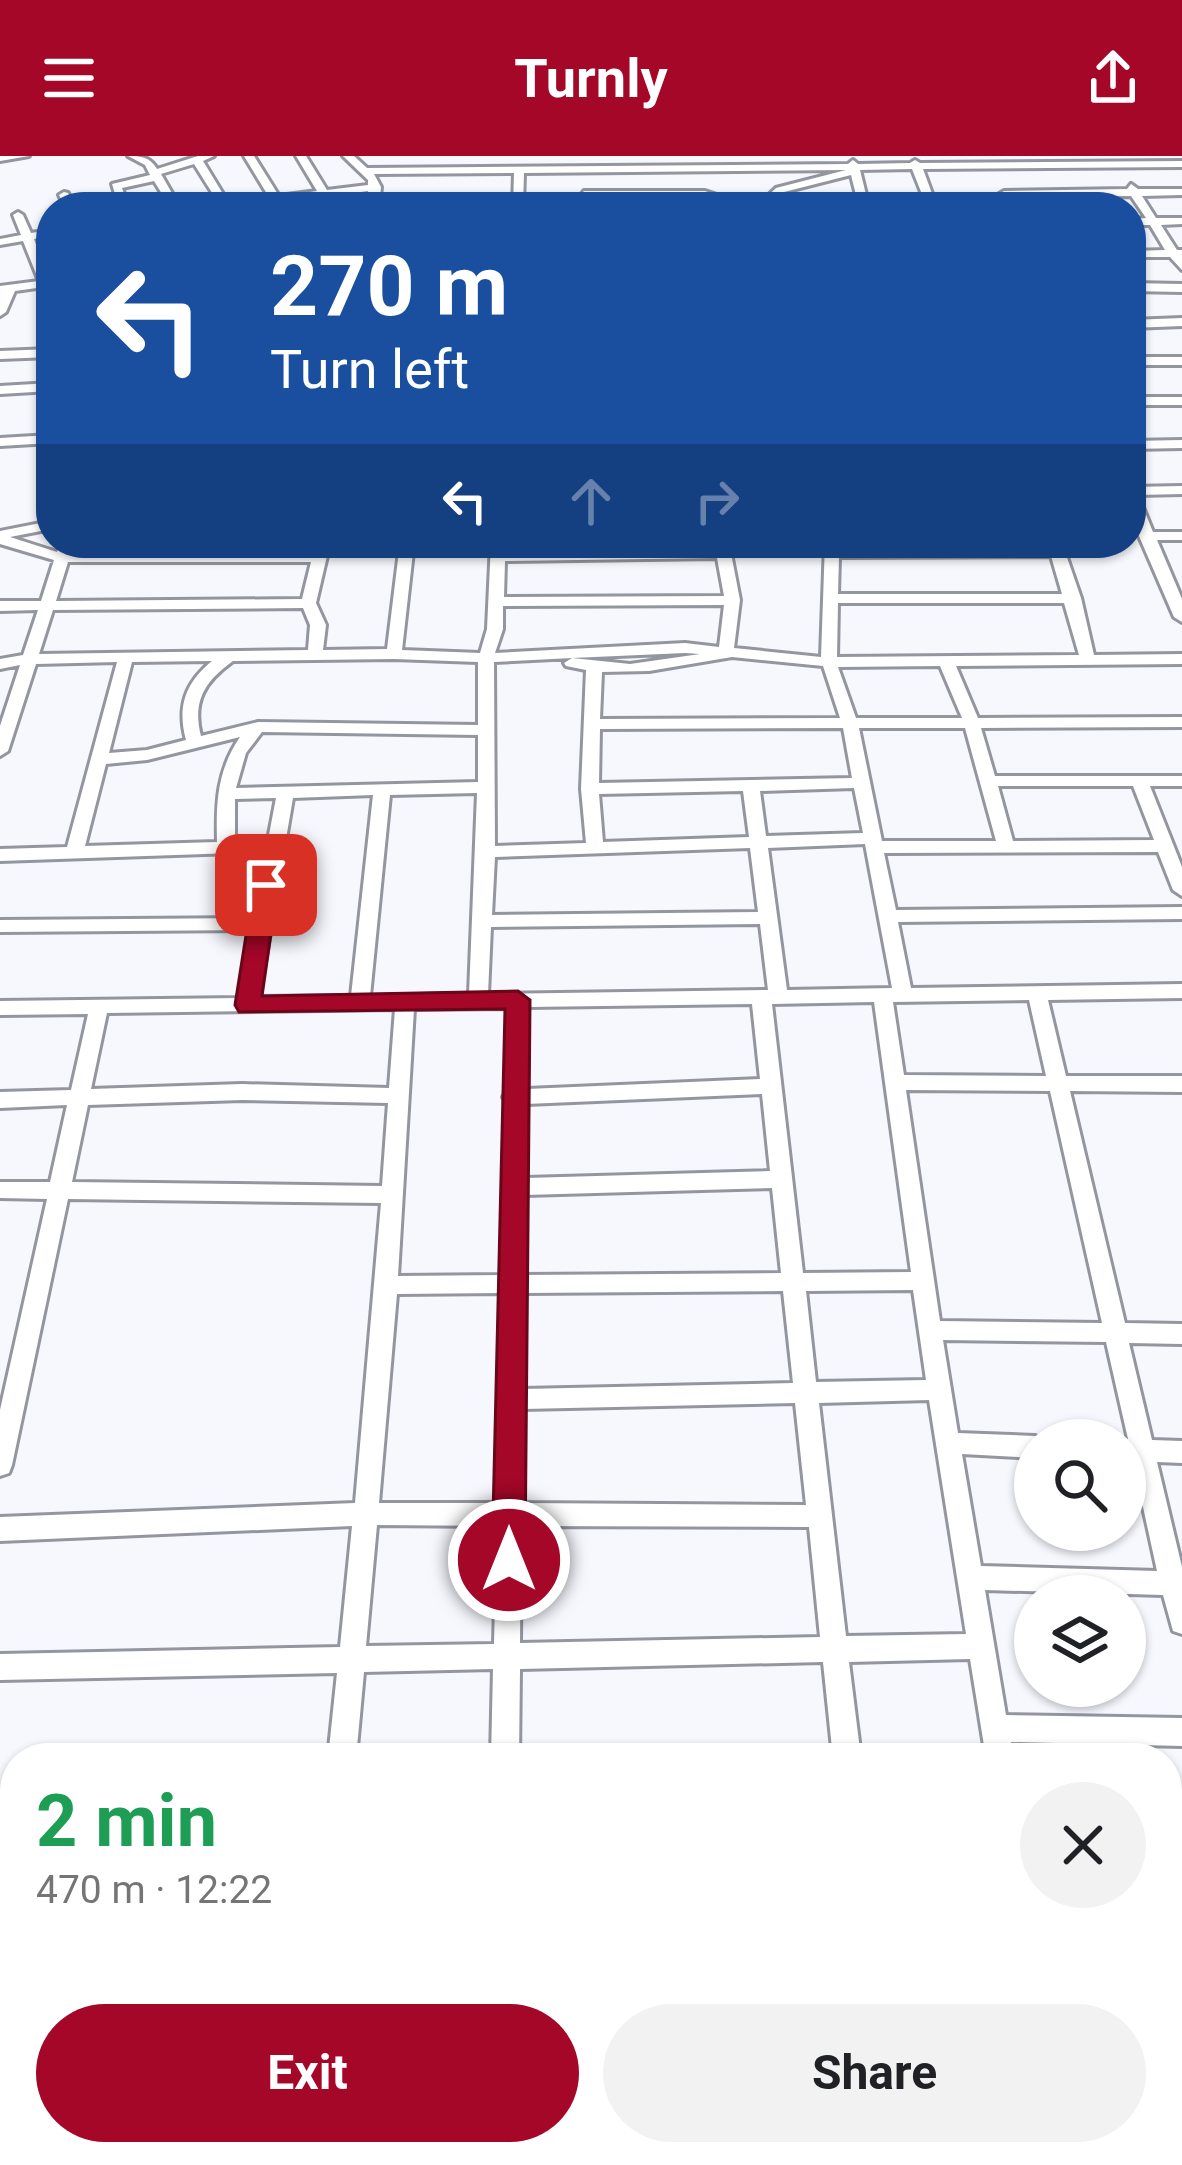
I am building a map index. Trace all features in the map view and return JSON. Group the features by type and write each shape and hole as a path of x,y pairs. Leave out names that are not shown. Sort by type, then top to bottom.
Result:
{"street":[{"path":"0,158 24,156"},
{"path":"158,173 185,156"},
{"path":"249,156 269,192"},
{"path":"301,156 322,192"},
{"path":"348,156 372,171 513,164 854,167 987,160 1182,164"},
{"path":"376,192 372,171 382,156"},
{"path":"143,157 168,192"},
{"path":"119,192 116,185 203,159 219,192"},
{"path":"987,160 1003,192"},
{"path":"1114,161 1134,192"},
{"path":"915,163 926,192"},
{"path":"581,167 583,192"},
{"path":"778,192 854,167"},
{"path":"854,167 860,192"},
{"path":"341,192 376,188"},
{"path":"1146,193 1182,192"},
{"path":"1146,209 1179,253 1182,267"},
{"path":"18,215 36,254"},
{"path":"1146,221 1182,221"},
{"path":"0,242 36,236"},
{"path":"1146,254 1179,253"},
{"path":"0,312 5,290 36,285"},
{"path":"1146,287 1182,288"},
{"path":"1146,323 1182,322"},
{"path":"0,355 36,354"},
{"path":"1146,361 1182,361"},
{"path":"0,390 36,388"},
{"path":"1146,401 1182,401"},
{"path":"0,442 36,440"},
{"path":"1146,445 1182,444"},
{"path":"1146,497 1182,490"},
{"path":"0,537 36,529"},
{"path":"1146,536 1182,536"},
{"path":"1146,536 1175,579 1182,617"},
{"path":"0,537 36,544"},
{"path":"2,740 62,558"},
{"path":"315,655 318,625 308,603 320,558"},
{"path":"394,654 405,558"},
{"path":"478,1000 486,852 485,658 495,629 498,558"},
{"path":"725,558 732,600 726,654"},
{"path":"833,558 830,662 850,724 887,916 898,1082 939,1390 998,1743"},
{"path":"1059,558 1088,660"},
{"path":"833,599 1073,598"},
{"path":"496,602 732,600"},
{"path":"0,606 308,603"},
{"path":"495,629 533,652 594,668 653,667 726,654"},
{"path":"0,664 29,658 394,654 485,658 685,647 830,662 1182,659"},
{"path":"74,854 126,657"},
{"path":"194,740 188,721 190,698 206,671 227,658"},
{"path":"946,661 972,724 1006,846"},
{"path":"594,668 590,789 595,846"},
{"path":"594,724 1182,722"},
{"path":"102,759 147,755 258,727 488,730"},
{"path":"226,848 224,794 238,747 258,727"},
{"path":"988,781 1182,782"},
{"path":"1138,781 1182,890"},
{"path":"590,789 861,783"},
{"path":"751,785 768,918 771,1086 845,1743"},
{"path":"224,794 487,788"},
{"path":"360,1003 382,790"},
{"path":"248,1005 285,794"},
{"path":"486,852 758,841 1164,845"},
{"path":"0,855 273,846"},
{"path":"887,916 1182,913"},
{"path":"482,921 768,918"},
{"path":"0,926 259,924"},
{"path":"0,1008 1182,991"},
{"path":"1037,992 1116,1334 1129,1419"},
{"path":"507,1743 518,1000"},
{"path":"344,1743 387,1285 405,1003"},
{"path":"0,1466 99,1006"},
{"path":"898,1082 1180,1091"},
{"path":"513,1097 771,1086"},
{"path":"0,1100 242,1092 398,1096"},
{"path":"515,1187 782,1179"},
{"path":"0,1190 392,1196"},
{"path":"387,1285 925,1281"},
{"path":"931,1330 1182,1334"},
{"path":"514,1399 939,1390"},
{"path":"950,1443 1014,1446"},
{"path":"1146,1450 1182,1452"},
{"path":"1146,1491 1182,1622"},
{"path":"0,1529 367,1514 819,1516"},
{"path":"973,1578 1173,1583"},
{"path":"0,1667 510,1652 980,1646"},
{"path":"995,1728 1182,1732"}],"route":[{"path":"266,885 248,1005 518,1000 509,1560"}]}
